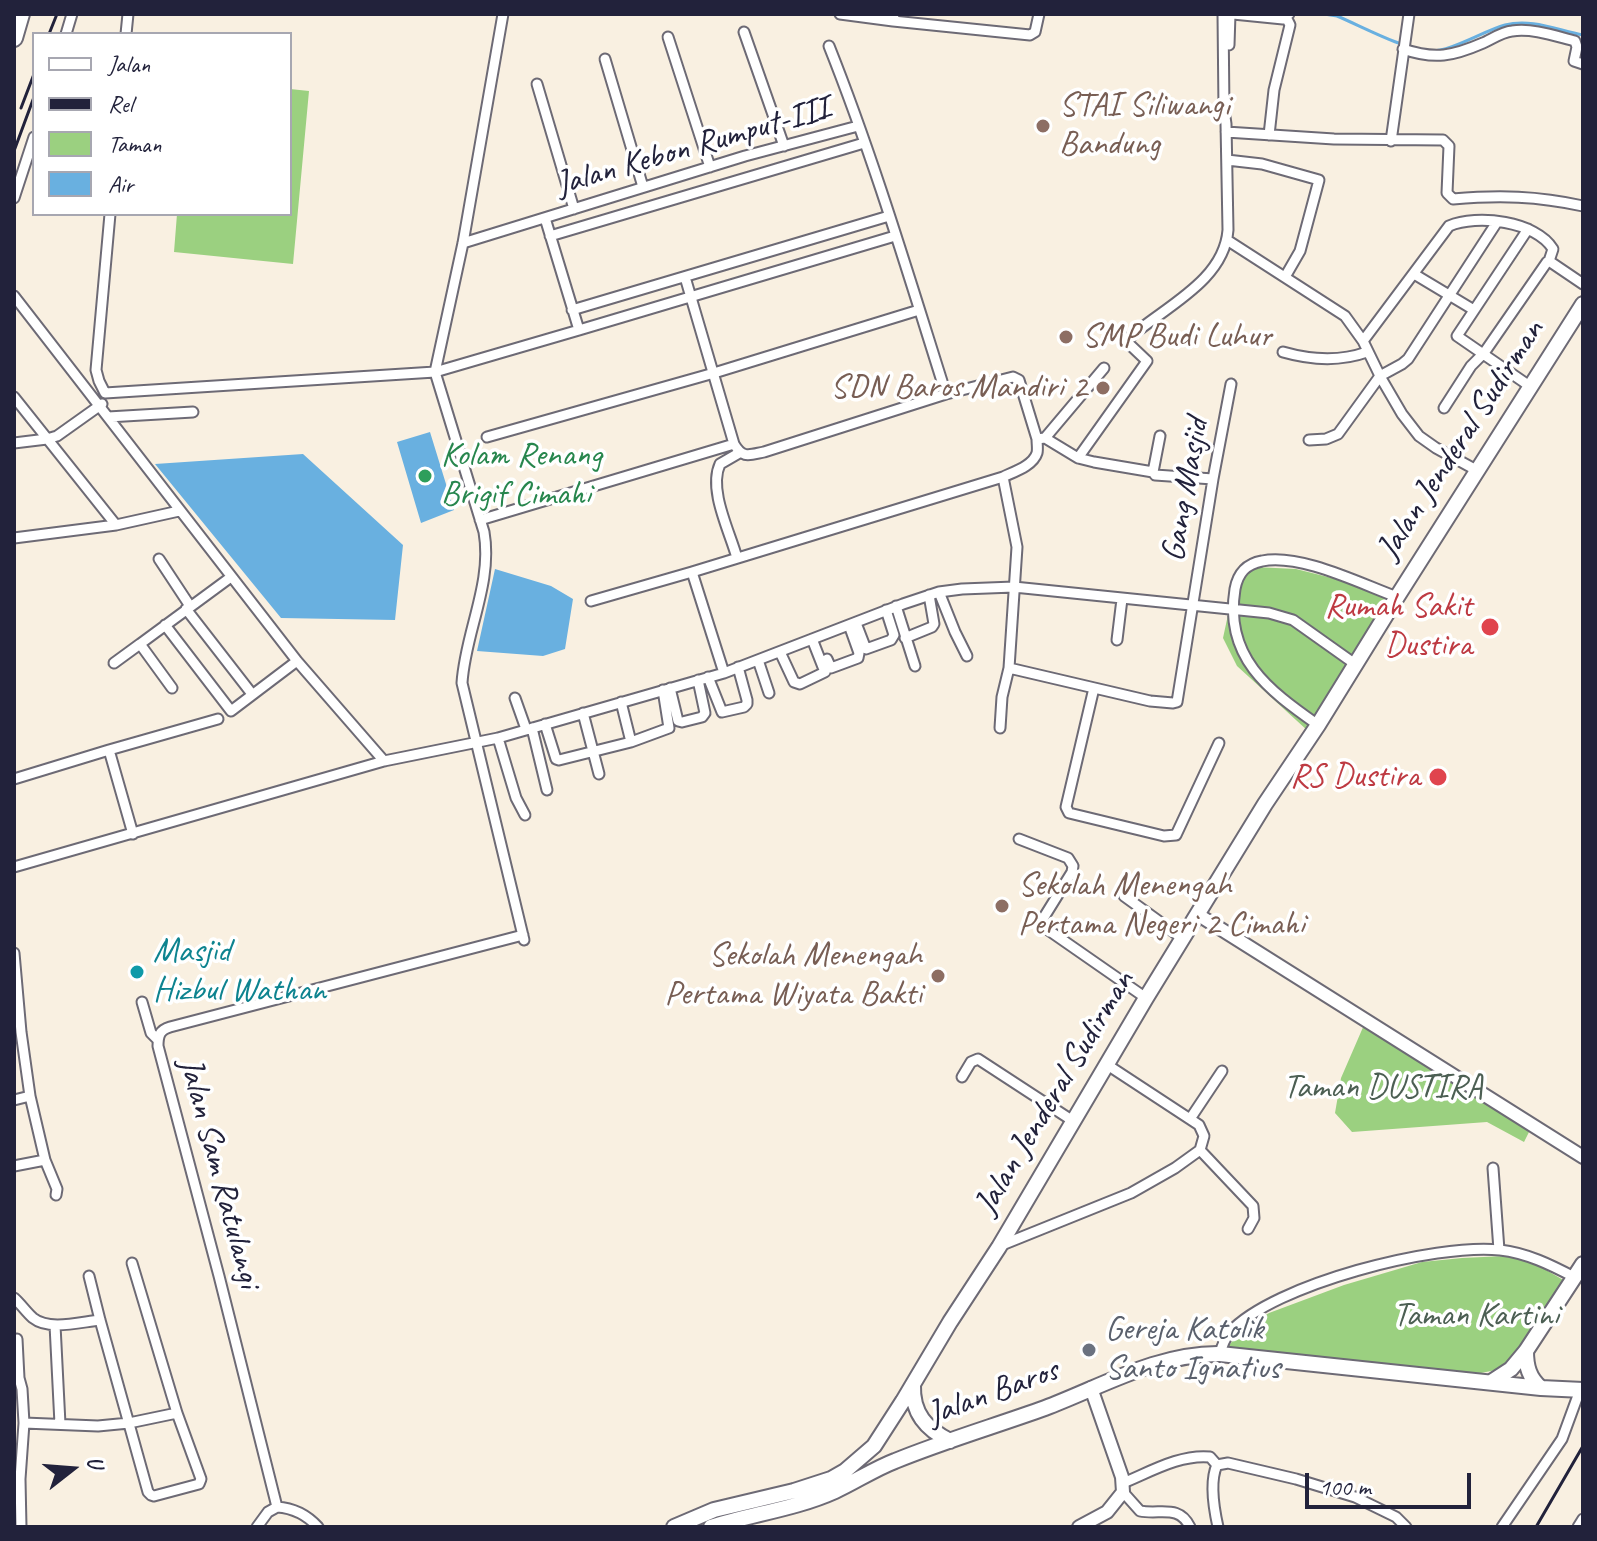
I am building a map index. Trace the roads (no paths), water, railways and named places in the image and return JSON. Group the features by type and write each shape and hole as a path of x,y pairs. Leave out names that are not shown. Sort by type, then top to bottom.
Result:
{"highway":[{"path":"14,38 21,14"}],"main road":[{"name":"Jalan Jenderal Sudirman","path":"676,1527 714,1510 831,1479 874,1446 999,1247 1106,1064 1265,804 1583,304"},
{"path":"1197,914 1583,1157"},
{"path":"1490,1382 1511,1369 1526,1351 1583,1264"},
{"path":"1526,1351 1531,1378 1541,1388"},
{"name":"Jalan Baros","path":"711,1527 819,1497 891,1462 1167,1361 1203,1354 1582,1390"},
{"path":"913,1385 914,1403 920,1417 935,1433 950,1441"},
{"path":"1079,1527 1107,1512 1123,1488 1091,1388"},
{"path":"874,1446 878,1458 891,1462"},
{"path":"1107,1512 1108,1527"}],"street":[{"path":"435,372 463,243 503,14"},
{"path":"840,14 1030,35 1035,32 1039,14"},
{"path":"1223,14 1226,65"},
{"path":"1078,458 1147,361 1127,342 1128,339 1206,277 1223,253 1227,240 1224,110 1232,14 1278,19 1288,16 1290,25 1274,90 1269,135"},
{"path":"1391,141 1409,14"},
{"path":"1404,45 1422,56 1438,56 1521,30 1575,41 1574,61 1583,64"},
{"path":"744,32 784,146"},
{"path":"668,37 710,167"},
{"path":"829,46 858,126"},
{"path":"605,59 643,187"},
{"path":"537,84 574,209"},
{"name":"Jalan Kebon Rumput-III","path":"463,243 710,167 858,126 946,394"},
{"path":"1226,128 1269,135 1391,141 1443,140 1449,146 1447,193 1453,199 1497,195 1583,206"},
{"path":"14,198 32,143"},
{"path":"550,236 864,143"},
{"path":"1227,160 1262,164 1319,180 1300,251 1285,277"},
{"path":"14,443 47,439 59,434 100,406 105,393 96,370 110,216"},
{"path":"572,310 889,216"},
{"path":"545,218 579,330"},
{"path":"1363,341 1449,226 1467,220 1515,224 1552,246 1549,261 1484,353 1471,366 1444,408"},
{"path":"1309,440 1326,439 1338,434 1380,376 1405,361 1497,222"},
{"path":"1528,229 1457,336 1531,387"},
{"path":"105,393 435,372 895,236"},
{"path":"1227,240 1345,316 1363,341 1402,414 1419,436 1478,471"},
{"path":"1549,261 1583,284"},
{"path":"1414,274 1474,310"},
{"path":"685,277 736,448 748,455 946,394 1016,377 1041,439 1078,458 1094,462 1153,472 1155,475 1213,479"},
{"path":"14,296 297,661 384,761"},
{"path":"487,437 714,373 919,310"},
{"path":"1283,352 1303,358 1344,359 1367,352"},
{"path":"591,601 1019,470 1032,460 1041,439 1104,368"},
{"name":"Jalan Sam Ratulangi","path":"277,1507 158,1040 160,1032 170,1027 523,938 462,683 468,641 486,568 487,546 435,372"},
{"name":"Gang Masjid","path":"1094,688 1150,701 1176,703 1231,384"},
{"path":"14,397 116,525"},
{"path":"108,417 193,412"},
{"path":"1153,472 1160,436"},
{"path":"480,520 736,448"},
{"path":"736,448 720,464 716,477 717,495 737,558"},
{"path":"1000,728 1002,697 1009,668 1017,547 1003,477"},
{"path":"14,538 116,525 179,511"},
{"path":"159,559 188,607 252,694"},
{"path":"1318,725 1285,702 1248,663 1240,648 1232,610 1236,583 1241,573 1263,560 1285,560 1347,577 1397,597"},
{"path":"692,572 724,673"},
{"path":"114,663 231,577"},
{"path":"14,867 384,761 498,738 724,673 891,608 934,594 962,589 1014,587 1269,613 1293,620 1355,664"},
{"path":"905,638 934,624 934,594"},
{"path":"934,594 967,656"},
{"path":"1117,640 1122,599"},
{"path":"852,624 866,649 891,640 894,635 891,608"},
{"path":"891,608 915,666"},
{"path":"815,638 831,668 854,660 859,653 852,624"},
{"path":"165,625 231,711 297,661"},
{"path":"780,652 794,682 800,684 825,672 815,638"},
{"path":"140,644 172,688"},
{"path":"758,660 769,693"},
{"path":"703,679 722,712 744,707 747,700 738,667"},
{"path":"1009,668 1094,688 1066,807 1067,812 1072,814 1164,836 1176,835 1219,743"},
{"path":"667,689 678,721 702,717 705,713 703,679"},
{"path":"545,724 556,759 631,742 669,728 667,689"},
{"path":"515,698 529,729 547,790"},
{"path":"621,702 631,742"},
{"path":"583,713 599,774"},
{"path":"14,779 218,719"},
{"path":"498,738 516,798 525,815"},
{"path":"109,750 133,834"},
{"path":"1019,839 1068,858 1072,863 1072,872 1041,925 1146,998"},
{"path":"1124,896 1182,938"},
{"path":"14,953 17,1033 45,1160 57,1189 56,1195"},
{"path":"142,1002 151,1033 158,1040"},
{"path":"962,1077 971,1062 978,1059 1073,1121"},
{"path":"999,1247 1131,1193 1200,1150 1204,1136 1199,1125 1106,1064"},
{"path":"1190,1119 1222,1071"},
{"path":"14,1100 30,1096"},
{"path":"1200,1150 1253,1206 1254,1218 1248,1229"},
{"path":"14,1166 45,1160"},
{"path":"1493,1168 1499,1250"},
{"path":"1220,1354 1229,1334 1263,1308 1302,1290 1371,1266 1463,1251 1499,1250 1525,1255 1574,1277"},
{"path":"89,1276 148,1492 154,1496 199,1484 201,1482 132,1263"},
{"path":"14,1298 33,1319 44,1324 100,1320"},
{"path":"55,1325 60,1424"},
{"path":"17,1339 24,1423 21,1527"},
{"path":"1502,1527 1562,1439 1582,1390"},
{"path":"24,1423 98,1426 177,1413"},
{"path":"1190,1527 1180,1513 1140,1511 1123,1488 1165,1465 1193,1458 1207,1456 1217,1465"},
{"path":"1217,1465 1228,1463 1355,1497 1396,1517 1406,1527"},
{"path":"1217,1465 1214,1471 1214,1508 1218,1527"},
{"path":"257,1527 268,1512 277,1507 307,1517 318,1527"},
{"path":"1578,1527 1583,1519"}],"water":[{"name":"Kolam Renang Brigif Cimahi","path":"430,432 454,510 421,523 397,442"},
{"path":"303,454 403,545 395,620 281,618 155,464"},
{"path":"495,569 551,586 573,599 565,649 543,656 477,651"}],"waterway":[{"path":"1324,14 1337,16 1407,46 1429,51 1457,45 1515,23 1583,35"}],"railway":[{"path":"50,32 57,14"},
{"path":"21,108 32,79"},
{"path":"14,151 32,102"},
{"path":"1536,1527 1583,1446"}],"place":[{"name":"STAI Siliwangi Bandung","path":"1043,126"},
{"name":"SMP Budi Luhur","path":"1066,337"},
{"name":"SDN Baros Mandiri 2","path":"1103,388"},
{"name":"Kolam Renang Brigif Cimahi","path":"425,476"},
{"name":"Rumah Sakit Dustira","path":"1490,627"},
{"name":"RS Dustira","path":"1438,777"},
{"name":"Sekolah Menengah Pertama Negeri 2 Cimahi","path":"1002,906"},
{"name":"Masjid Hizbul Wathan","path":"137,972"},
{"name":"Sekolah Menengah Pertama Wiyata Bakti","path":"938,976"},
{"name":"Gereja Katolik Santo Ignatius","path":"1089,1350"}],"park label":[{"name":"Taman DUSTIRA","path":"1383,1088"},
{"name":"Taman Kartini","path":"1476,1316"}]}
